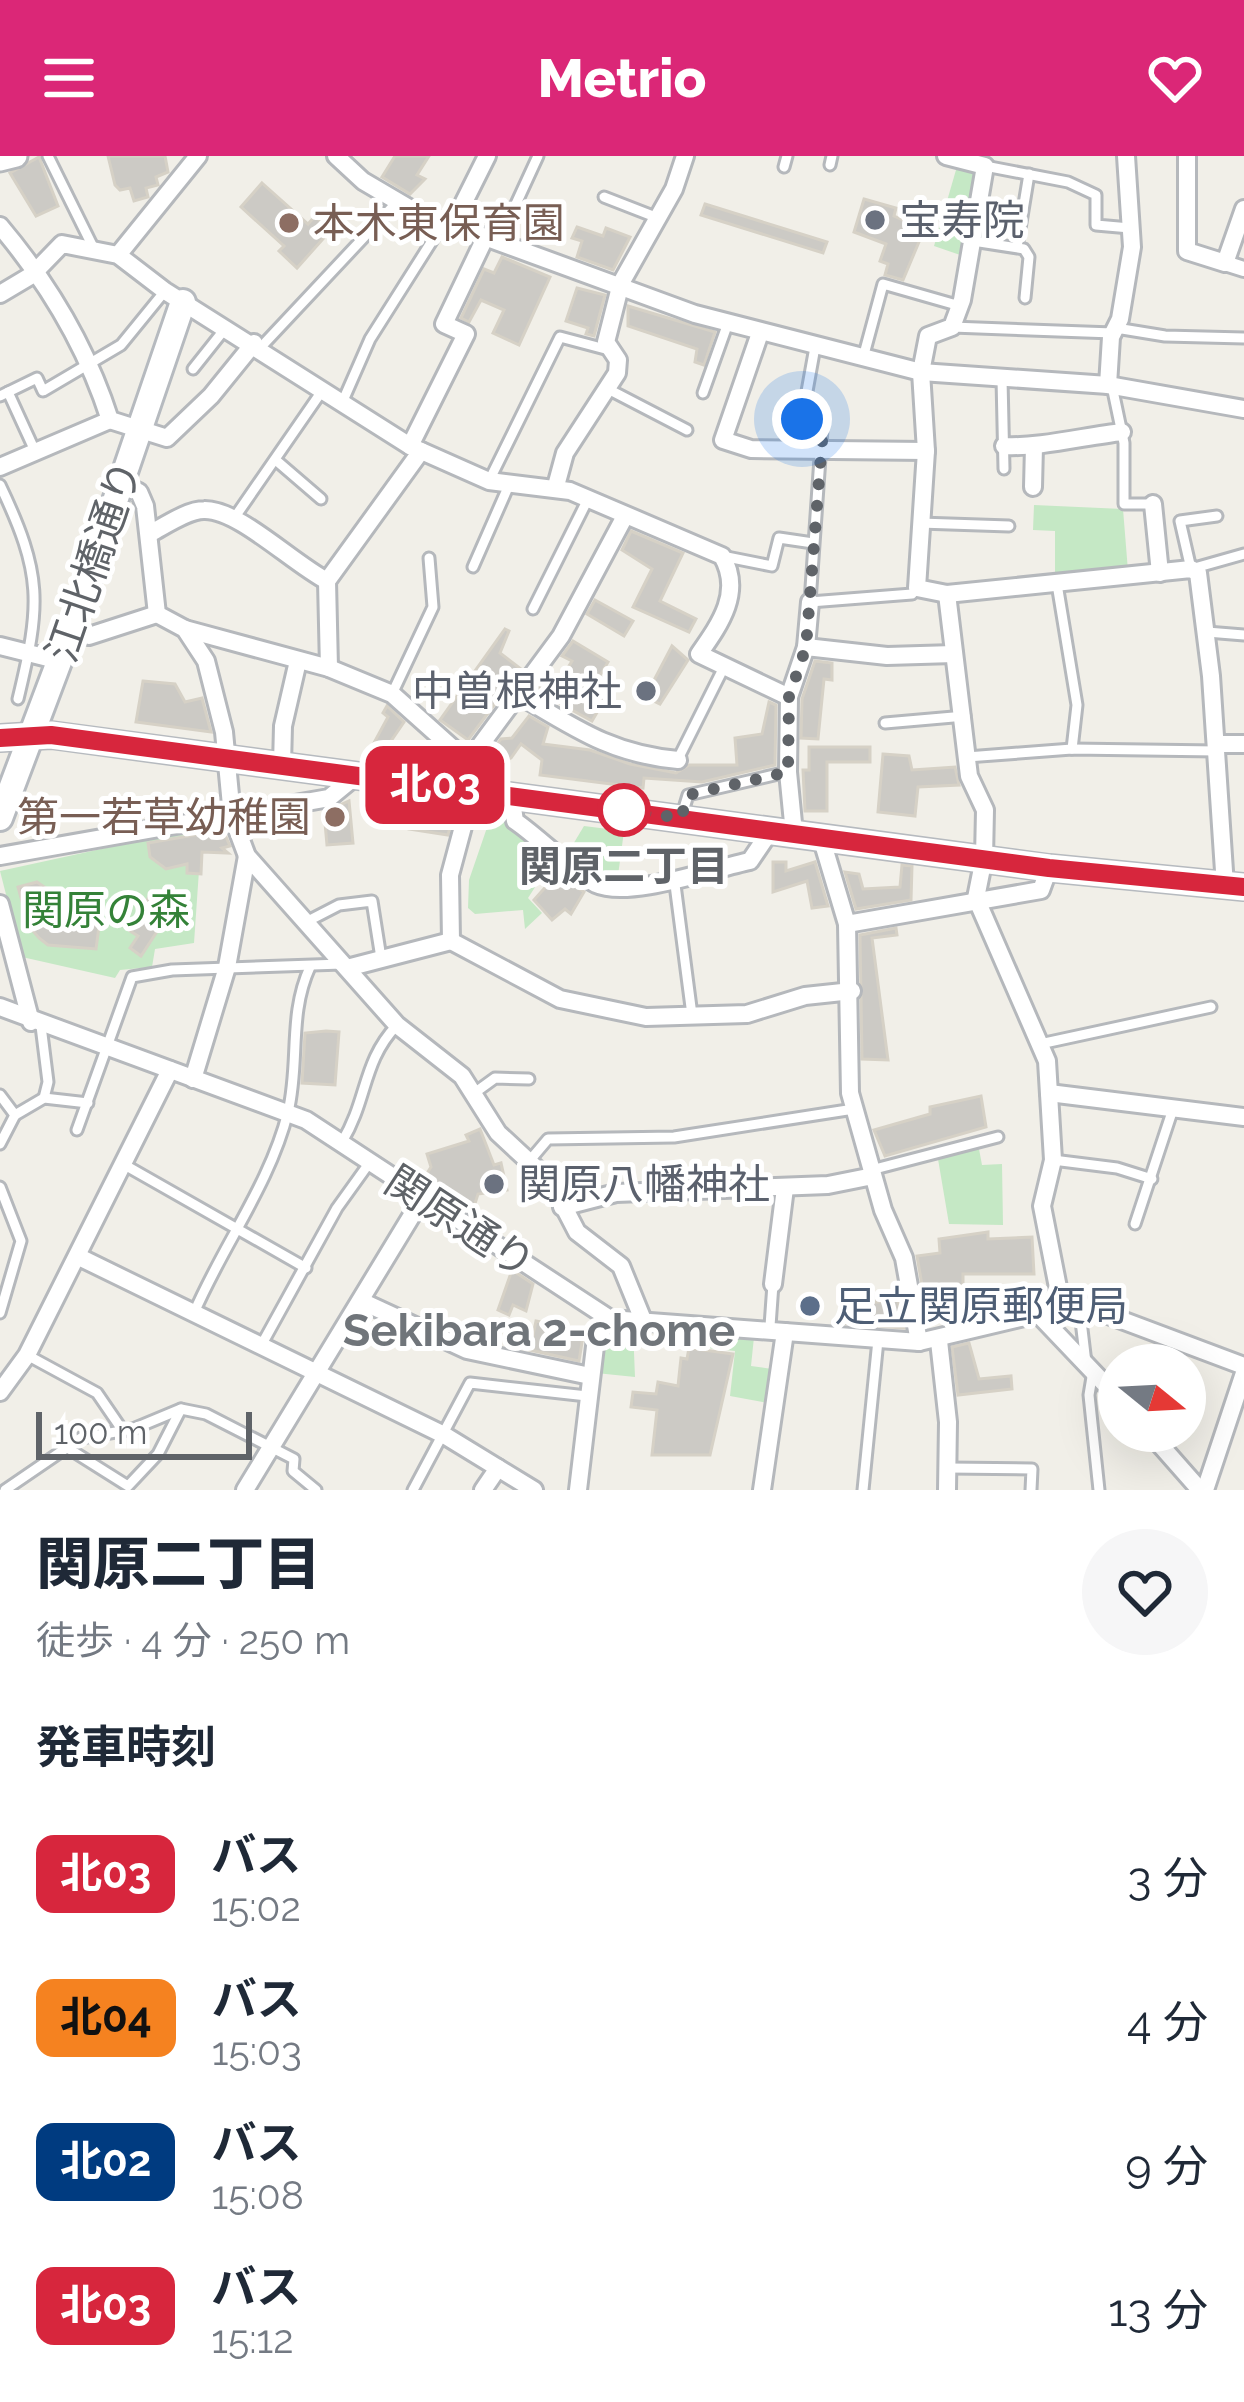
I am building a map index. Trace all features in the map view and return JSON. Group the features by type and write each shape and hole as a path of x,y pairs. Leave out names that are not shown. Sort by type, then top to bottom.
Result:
{"main road":[{"name":"江北橋通り","path":"0,818 34,735 139,431 174,296"},
{"path":"0,739 34,735 1049,868 1234,886"}],"street":[{"path":"0,160 16,156"},
{"path":"118,255 198,156"},
{"path":"336,156 396,203 620,289 760,332 921,372 1110,386 1244,409"},
{"path":"448,224 488,156"},
{"path":"946,156 990,163 960,306 952,327 928,336 921,372 926,451 917,588 947,594 1191,569 1202,583 1234,886"},
{"path":"1110,386 1114,330 1126,291 1130,229 1126,156"},
{"path":"1187,156 1187,251 1244,269"},
{"path":"556,487 565,453 608,389 618,360 609,350 620,289 658,218 678,158"},
{"path":"1225,263 1244,208"},
{"path":"0,226 35,270 92,363 110,420"},
{"path":"328,668 327,581 415,449 466,334 444,324 491,240"},
{"path":"0,294 62,244 118,255 174,296 415,449 489,482 556,487 722,556 733,588 718,627 699,654 789,697"},
{"path":"760,332 723,440 751,449 926,451"},
{"path":"0,467 110,420 167,438 257,345"},
{"path":"1004,446 1122,432"},
{"path":"1033,487 1034,446"},
{"path":"121,484 139,492 151,532 158,614"},
{"path":"1153,504 1160,573"},
{"path":"151,532 200,509 236,514 269,547 327,581"},
{"path":"468,761 590,590 624,518"},
{"path":"947,594 969,776 985,810 984,858 976,898 1047,1061 1053,1160 1042,1206 1070,1306"},
{"path":"511,795 515,821 591,881 618,892 757,858 783,831 789,697 806,647 810,602"},
{"path":"71,630 89,636 158,614 185,629 328,668 392,694 468,761 471,790 450,875 452,941"},
{"path":"185,629 206,661 226,758 232,816 247,856 397,1024 446,1060 498,1133 531,1159 577,1232 621,1266 643,1320"},
{"path":"0,646 60,661"},
{"path":"806,647 887,656 954,654"},
{"path":"282,765 284,726 298,661"},
{"path":"519,695 604,745 631,756 678,760"},
{"path":"1217,748 1244,744"},
{"path":"0,856 329,798 356,775"},
{"path":"821,837 847,924 854,1108 904,1258 919,1342"},
{"path":"193,1078 227,967 247,856"},
{"path":"847,924 1042,890 1049,868"},
{"path":"0,904 36,1024"},
{"path":"344,966 452,941 560,999 646,1017 748,1014 805,995 852,992"},
{"name":"関原通り","path":"0,1007 36,1024 288,1112 610,1319"},
{"path":"0,1392 27,1355 79,1257 170,1070"},
{"path":"1049,1093 1244,1118"},
{"path":"562,1207 616,1193 785,1188 872,1173"},
{"path":"773,1284 785,1188"},
{"path":"245,1490 423,1197"},
{"path":"79,1257 444,1435 533,1490"},
{"path":"361,1301 467,1350 590,1376"},
{"path":"578,1490 596,1338 610,1319 919,1342 939,1341 1070,1306 1244,1374 1203,1490 1168,1452"},
{"path":"1040,1316 1098,1376"},
{"path":"761,1490 777,1329"},
{"path":"939,1341 947,1490"},
{"path":"483,1490 498,1468"}],"lane":[{"path":"48,156 93,247"},
{"path":"491,240 538,156"},
{"path":"990,163 1096,195 1096,225 1130,229"},
{"path":"1017,248 1029,174"},
{"path":"604,197 658,218"},
{"path":"257,345 396,203"},
{"path":"342,403 370,339 448,224"},
{"path":"973,241 1017,248 1029,257 1025,298"},
{"path":"863,359 884,284 960,306"},
{"path":"35,452 4,394 37,379 43,391 92,363 122,345 174,296"},
{"path":"704,394 728,323"},
{"path":"193,370 226,326"},
{"path":"952,327 1244,338"},
{"path":"489,482 560,337 609,350"},
{"path":"814,347 802,419 823,429 810,602 912,594 917,588"},
{"path":"1002,380 1004,469"},
{"path":"1110,386 1122,432 1124,504 1153,504"},
{"path":"608,389 687,430"},
{"path":"236,514 278,462 323,391"},
{"path":"278,462 321,499"},
{"path":"0,485 25,537 39,608 18,699"},
{"path":"473,567 509,485"},
{"path":"533,609 588,499"},
{"path":"1217,516 1180,521 1191,569 1244,554"},
{"path":"920,523 1009,526"},
{"path":"722,556 772,566 779,538 813,543"},
{"path":"392,694 433,607 429,557"},
{"path":"1057,584 1077,705 1072,749"},
{"path":"1207,632 1244,635"},
{"path":"678,760 724,668"},
{"path":"885,723 965,716"},
{"path":"967,757 1072,749 1217,748"},
{"path":"681,818 688,795 788,772"},
{"path":"674,877 692,1015"},
{"path":"308,921 339,905 372,902 381,958"},
{"path":"77,1130 132,977 227,967 344,966"},
{"path":"194,1313 267,1176 288,1112 294,1009 310,967"},
{"path":"1037,1044 1211,1007"},
{"path":"36,1024 48,1082 44,1097"},
{"path":"341,1143 355,1119 376,1046 397,1024"},
{"path":"472,1094 495,1078 529,1079"},
{"path":"0,1095 15,1115"},
{"path":"0,1144 15,1115 44,1097 88,1103"},
{"path":"531,1159 548,1139 674,1137 854,1108"},
{"path":"1135,1224 1174,1109"},
{"path":"872,1173 998,1136"},
{"path":"1053,1160 1093,1163 1152,1179"},
{"path":"262,1343 370,1162"},
{"path":"123,1164 306,1268"},
{"path":"0,1187 21,1241 0,1313"},
{"path":"773,1284 777,1329"},
{"path":"1070,1306 1090,1367 1099,1490"},
{"path":"862,1490 878,1340"},
{"path":"27,1355 97,1393 122,1431"},
{"path":"413,1490 470,1383 586,1396"},
{"path":"66,1447 128,1486 158,1454 181,1409"},
{"path":"5,1490 81,1438 122,1431 181,1409 197,1410 275,1445 294,1459 293,1471 316,1490"},
{"path":"948,1468 1032,1469 1030,1490"}],"green space":[{"path":"958,163 980,169 966,257 934,246"},
{"path":"1034,505 1123,509 1128,571 1055,577 1055,531 1033,530"},
{"path":"492,813 556,855 528,898 542,913 525,929 523,910 475,914 468,908 469,880"},
{"path":"584,826 624,831 617,883 600,878 569,851"},
{"name":"関原の森","path":"202,827 194,943 155,949 152,967 120,970 115,978 22,957 0,871"},
{"path":"979,1149 982,1165 1002,1164 1003,1225 949,1224 938,1159"},
{"path":"614,1326 633,1328 635,1377 596,1373 601,1341"},
{"path":"710,1333 754,1337 751,1366 772,1369 768,1403 730,1396 735,1351 708,1348"}],"building":[{"path":"108,156 165,156 168,172 156,177 158,185 146,188 148,197 134,201 130,188 120,190 115,185"},
{"path":"395,156 429,156 417,175 425,179 410,194 382,177"},
{"path":"39,157 58,206 36,216 10,173"},
{"path":"262,183 308,224 315,216 331,230 297,268 279,251 284,246 241,207"},
{"path":"864,199 896,208 894,216 924,230 903,280 885,275 888,264 880,261 886,244 854,232"},
{"path":"705,204 827,242 823,253 701,215"},
{"path":"577,227 603,236 606,228 630,237 613,270 577,257 582,241 572,238"},
{"path":"502,257 550,277 519,345 493,333 504,310 481,300 469,322 461,318 484,269 494,273"},
{"path":"577,288 605,295 594,336 586,334 588,328 566,321"},
{"path":"628,306 715,332 704,365 695,362 697,349 628,326"},
{"path":"631,531 683,553 660,601 696,619 689,632 633,607 652,569 622,550"},
{"path":"595,600 633,621 624,636 587,614"},
{"path":"505,629 509,631 500,653 521,669 468,740 440,720"},
{"path":"573,641 608,662 595,684 609,692 592,721 537,691 547,677 558,684 572,661 562,656"},
{"path":"672,646 688,660 660,704 637,693 645,681 651,686"},
{"path":"815,661 832,663 832,680 824,679 818,739 801,738 802,699"},
{"path":"143,681 175,684 185,702 202,698 211,732 136,722"},
{"path":"769,702 776,705 775,765 702,782 644,778 643,788 540,775 542,760 521,744 511,758 481,767 501,739 512,738 529,716 548,727 543,744 590,750 676,773 689,765 737,765 735,738 762,734"},
{"path":"387,706 404,722 382,754 369,752 388,717 383,713"},
{"path":"809,747 870,747 870,762 827,762 827,811 805,811 803,770 809,770"},
{"path":"883,754 909,756 912,770 955,767 959,785 918,787 915,816 878,812"},
{"path":"349,801 353,843 327,845 324,812"},
{"path":"413,803 455,809 448,835 409,829"},
{"path":"223,830 230,846 222,848 228,853 202,852 201,874 187,873 187,864 166,869 150,857 148,843"},
{"path":"773,862 786,862 786,871 815,862 828,906 812,908 807,881 773,892"},
{"path":"902,865 912,866 911,900 856,909 845,872 859,874 863,889 900,887"},
{"path":"558,873 584,892 571,914 565,909 552,920 534,900"},
{"path":"37,882 50,891 55,906 101,912 96,949 48,945 39,938 29,926 18,887"},
{"path":"151,893 173,907 141,956 130,948 138,936 130,931"},
{"path":"896,928 897,935 872,938 888,1060 862,1059 860,935"},
{"path":"339,1032 335,1085 302,1083 305,1033"},
{"path":"981,1096 986,1127 885,1156 874,1130 930,1114 930,1107"},
{"path":"480,1129 494,1165 501,1163 507,1190 478,1194 472,1213 422,1181 431,1167 427,1154 469,1141 466,1135"},
{"path":"988,1232 988,1239 1032,1237 1034,1274 963,1274 963,1296 924,1297 917,1256 940,1253 939,1239"},
{"path":"512,1270 533,1284 526,1311 513,1305 509,1315 498,1310"},
{"path":"842,1294 876,1295 876,1302 898,1300 904,1328 839,1323"},
{"path":"536,1321 584,1330 579,1361 530,1350"},
{"path":"969,1343 979,1379 1011,1376 1012,1389 958,1395 952,1347"},
{"path":"689,1348 733,1354 710,1455 652,1455 657,1410 631,1407 633,1392 656,1394 658,1382 678,1386 681,1358 687,1359"}],"bus line":[{"name":"北03","path":"0,738 51,735 1049,868 1244,887"}],"place":[{"name":"宝寿院","path":"875,220"},
{"name":"本木東保育園","path":"289,223"},
{"name":"中曽根神社","path":"646,691"},
{"name":"関原二丁目","path":"624,810"},
{"name":"第一若草幼稚園","path":"335,817"},
{"name":"関原八幡神社","path":"494,1184"},
{"name":"足立関原郵便局","path":"810,1306"}],"district":[{"name":"Sekibara 2-chome","path":"539,1330"}],"route":[{"path":"624,810 681,818 688,795 788,772 789,697 806,647 823,429 802,419"}]}
